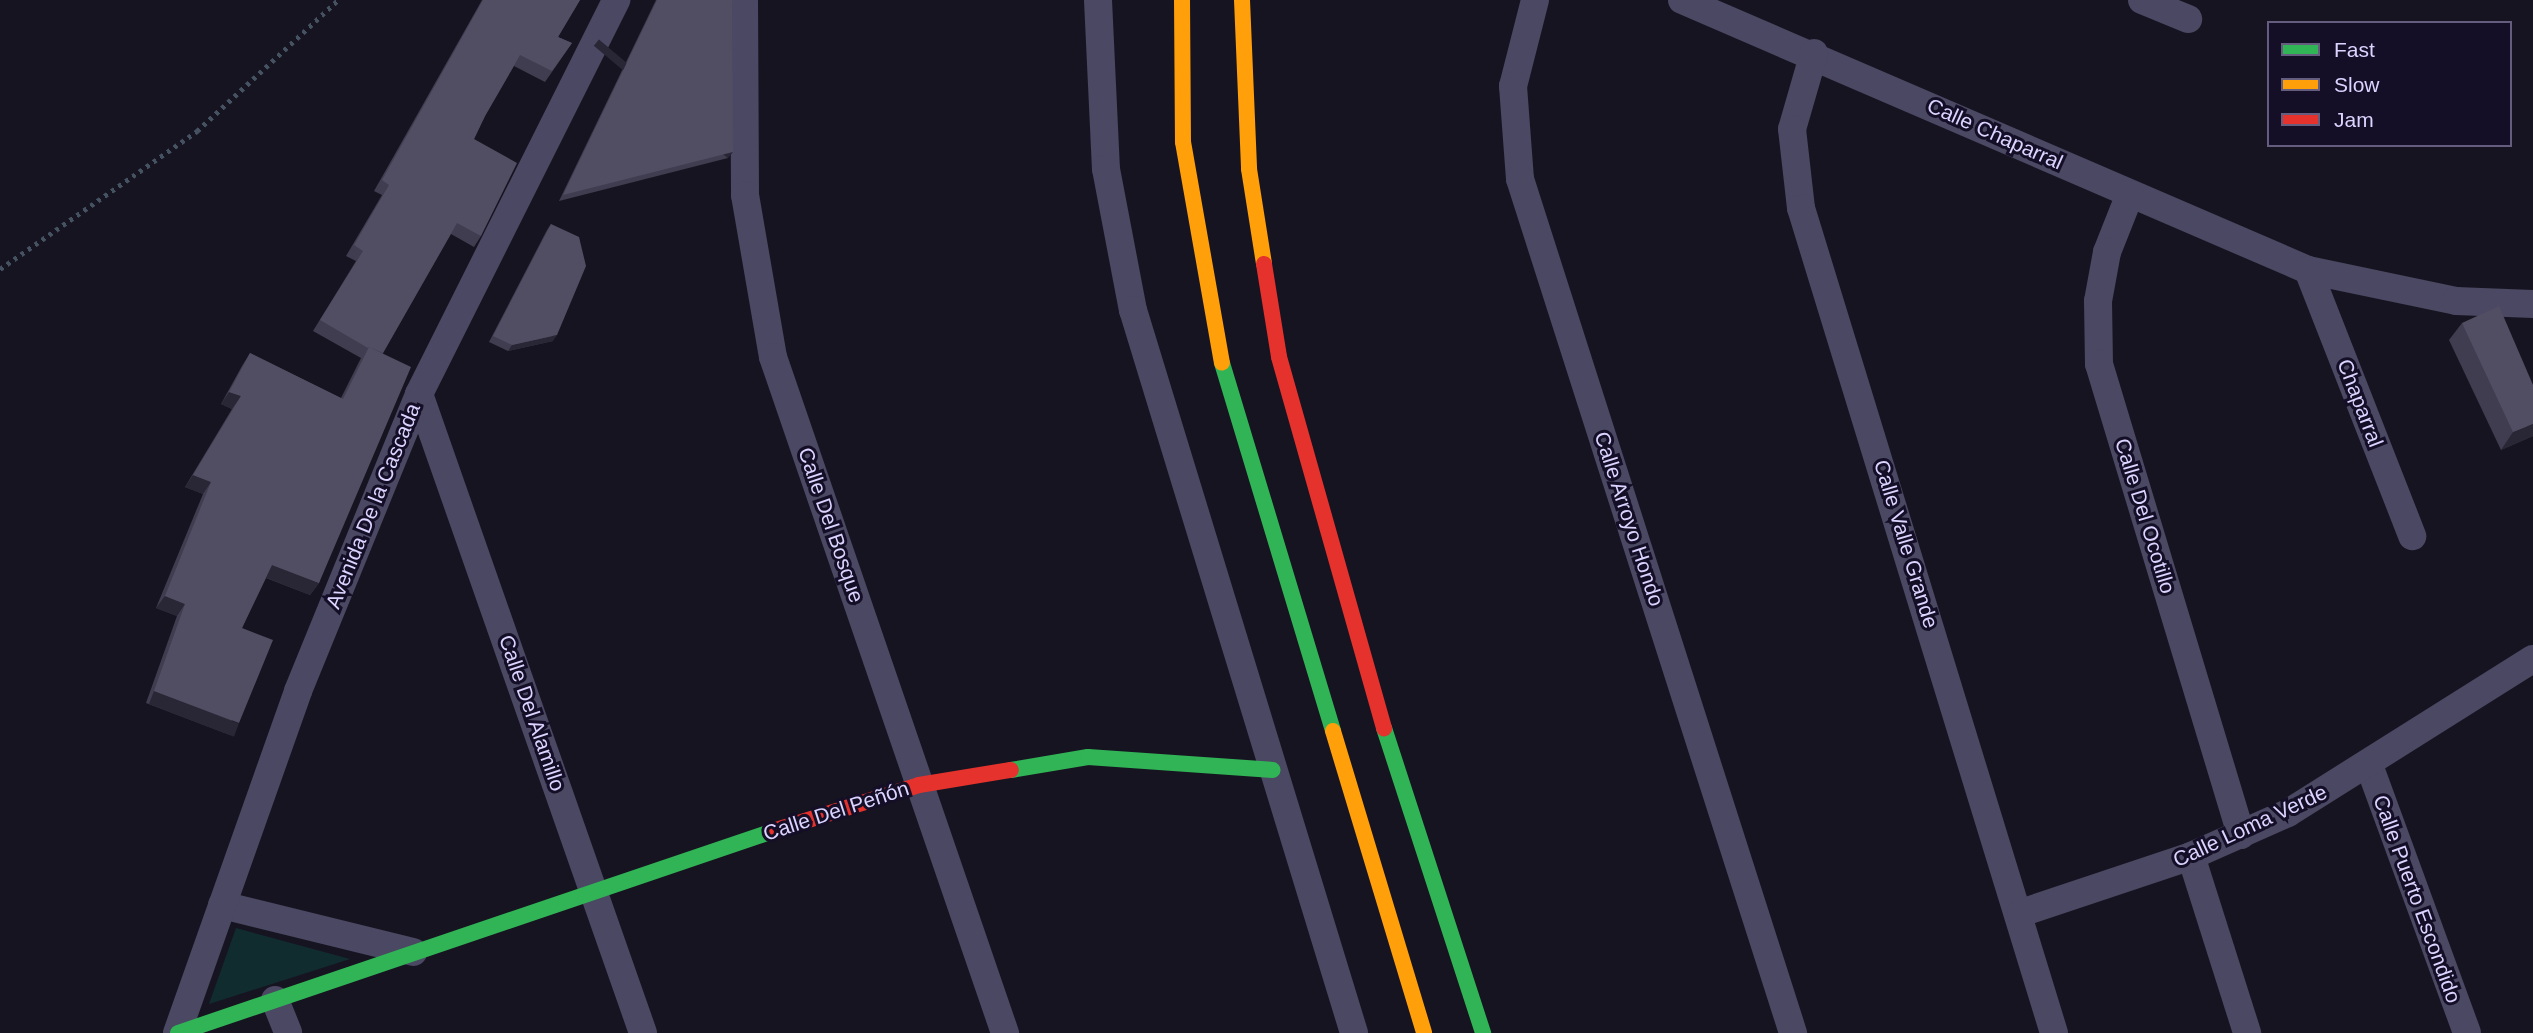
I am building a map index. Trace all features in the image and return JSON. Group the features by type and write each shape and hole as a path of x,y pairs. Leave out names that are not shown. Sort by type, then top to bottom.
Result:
{"main road":[{"path":"1182,0 1183,142 1210,319 1424,1033"},
{"path":"1247,7 1249,169 1279,356 1381,717 1483,1033"},
{"name":"Calle Del Peñón","path":"177,1033 593,889 919,785 1088,757 1273,770"}],"street":[{"name":"Avenida De la Cascada","path":"177,1033 303,679 419,394 616,0"},
{"name":"Calle Del Bosque","path":"744,0 741,121 760,302 919,785 1005,1033"},
{"path":"1098,0 1100,100 1116,238 1273,770 1354,1033"},
{"name":"Calle Arroyo Hondo","path":"1535,0 1513,86 1520,179 1793,1033"},
{"name":"Calle Chaparral","path":"1682,0 1814,53 2308,270 2456,301 2533,304"},
{"path":"2142,0 2189,19"},
{"name":"Calle Valle Grande","path":"1814,53 1792,129 1801,208 2021,913 2054,1033"},
{"name":"Calle Del Ocotillo","path":"2130,194 2107,252 2098,300 2099,364 2241,835"},
{"name":"Chaparral","path":"2308,270 2412,536"},
{"name":"Calle Del Alamillo","path":"419,394 643,1033"},
{"name":"Calle Loma Verde","path":"2021,913 2191,856 2241,835 2369,765 2533,659"},
{"name":"Calle Puerto Escondido","path":"2369,765 2467,1033"},
{"path":"2191,856 2246,1033"},
{"path":"222,905 414,952"},
{"path":"275,1000 288,1033"}],"path":[{"path":"0,269 197,131 338,0"}],"green space":[{"path":"236,928 350,959 209,1004"}],"building":[{"path":"483,0 580,0 558,37 572,43 552,71 520,55 474,139 517,163 481,236 457,223 383,353 368,348 320,320 363,251 354,245 389,185 382,180"},
{"path":"657,0 732,0 733,152 563,195"},
{"path":"551,224 579,237 586,266 557,335 512,345 493,336"},
{"path":"2499,306 2533,385 2533,424 2513,432 2462,323"},
{"path":"369,347 411,367 319,583 272,565 242,628 273,640 239,723 154,691 185,604 165,596 211,482 193,475 241,396 229,392 250,353 343,399"}],"traffic: fast":[{"path":"1222,363 1333,731"},
{"path":"1384,728 1483,1033"},
{"path":"1011,770 1088,757 1273,770"},
{"path":"178,1033 770,832"}],"traffic: slow":[{"path":"1182,0 1183,142 1222,363"},
{"path":"1242,0 1249,169 1264,264"},
{"path":"1333,731 1424,1033"}],"traffic: jam":[{"path":"1264,264 1279,357 1384,728"},
{"path":"770,832 919,785 1011,770"}]}
